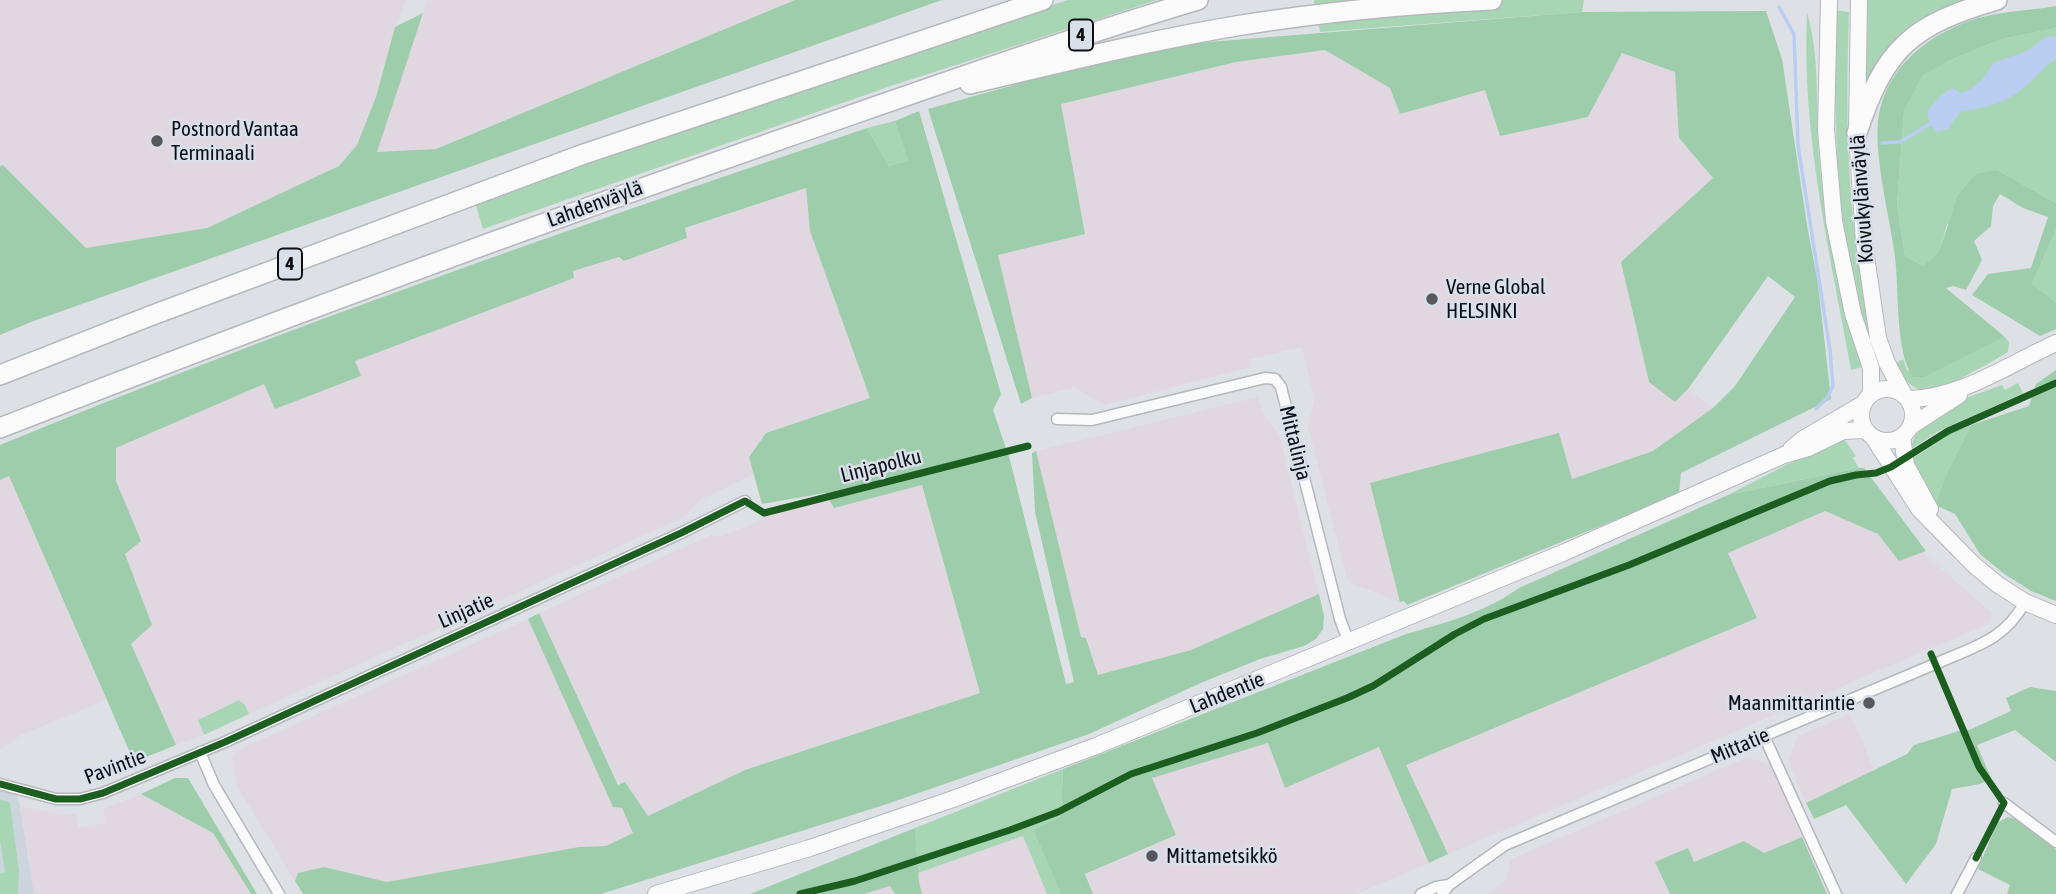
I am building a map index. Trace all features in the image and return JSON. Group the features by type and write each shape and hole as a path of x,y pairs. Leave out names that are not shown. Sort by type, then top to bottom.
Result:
{"highway":[{"name":"4","path":"0,375 581,155 1043,0"},
{"name":"Lahdenväylä","path":"0,428 168,362 574,211 1080,35 1198,0"},
{"path":"877,106 1104,53 1242,25 1420,4 1492,0"},
{"path":"1857,133 1875,83 1906,44 1933,23 1997,0"}],"main road":[{"name":"Koivukylänväylä","path":"1829,0 1826,130 1834,221 1853,313 1871,368 1867,399"},
{"name":"Koivukylänväylä","path":"1858,0 1857,133 1864,242 1878,338 1887,363 1906,396"},
{"path":"2056,343 1979,380 1936,397 1906,396 1884,388 1867,399 1861,412 1869,434 1919,509 1974,565 1997,584 2025,602 2056,615"},
{"path":"1869,434 1884,441 1906,432 1979,380"},
{"path":"1906,396 1913,407 1906,432 1906,465 1936,525"},
{"name":"Lahdentie","path":"1784,455 1803,439 1867,399"},
{"name":"Lahdentie","path":"656,894 810,848 1096,747 1566,552 1843,431 1869,434"}],"street":[{"name":"Mittalinja","path":"1057,419 1092,420 1265,378 1275,379 1281,387 1340,619 1349,643"},
{"name":"Linjatie","path":"200,752 681,533 745,501"},
{"name":"Mittatie","path":"1421,894 1436,887 1445,889 1505,845 1998,635 2013,621 2025,602"},
{"path":"1764,736 1836,894"},
{"name":"Pavintie","path":"0,784 45,797 80,799 118,788 200,752"},
{"path":"200,752 214,785 279,894"},
{"path":"2004,803 2056,842"},
{"path":"1957,894 1976,858"}],"shaded area":[{"path":"0,0 406,0 395,27 376,97 357,145 339,166 207,228 86,248 3,165 0,166"},
{"path":"428,0 795,0 436,149 376,152"},
{"path":"1325,50 1391,88 1400,114 1485,89 1500,136 1588,117 1622,53 1675,72 1679,138 1713,178 1675,402 1688,389 1713,408 1653,451 1572,479 1558,434 1371,483 1400,602 1348,582 1308,427 1314,399 1302,347 1250,359 1251,367 1104,405 1075,387 1032,398 998,255 1085,234 1060,104 1236,62"},
{"path":"806,188 810,231 870,398 766,433 749,456 754,474 702,499 684,517 249,714 239,700 198,720 204,735 176,745 130,644 152,625 125,554 116,481 116,448 264,384 275,409 361,376 354,361 574,277 573,271 619,257 624,261 686,238 685,229"},
{"path":"1258,397 1264,415 1279,434 1319,594 1191,650 1097,676 1087,638 1081,637 1036,451"},
{"path":"9,476 106,700 21,735 0,750 0,480"},
{"path":"922,485 980,694 745,770 648,816 626,783 619,785 539,613 711,535 722,536 758,522 765,514 829,500 834,508"},
{"path":"1825,511 1923,553 1992,613 1988,624 1448,854 1406,765 1756,618 1728,553"},
{"path":"528,619 613,806 622,808 633,833 606,846 579,847 387,882 324,867 298,873 295,881 238,788 233,765 236,751"},
{"path":"1850,714 1874,769 1806,803 1788,759 1798,736"},
{"path":"1268,743 1285,788 1379,746 1429,863 1357,894 1093,894 1085,875 1176,835 1151,778"},
{"path":"1748,757 1770,765 1802,837 1764,853 1744,841 1694,862 1655,863 1670,894 1487,894 1506,880 1511,859"},
{"path":"0,784 14,788 20,806 34,894 0,894"},
{"path":"141,794 213,833 251,894 34,894 20,806 65,815 76,814 79,828 106,823 103,809"},
{"path":"1023,836 1047,894 859,894"}],"green space":[{"path":"795,0 942,0 0,335 0,166 3,165 86,248 207,228 339,166 357,145 376,97 395,27 423,13 377,152 436,149"},
{"path":"1068,0 1157,0 891,86 483,229 475,202 792,91"},
{"path":"1314,0 1584,0 1582,12 1320,32"},
{"path":"1868,0 1968,0 1874,71 1866,82"},
{"path":"2056,6 2056,28 2002,39 1948,61 1922,76 1904,111 1897,205 1905,256 1923,266 1939,252 1958,195 1976,174 1997,170 2056,203 2056,230 2032,284 2056,302 2056,329 2040,336 1972,295 1988,274 2031,268 2048,217 2023,208 2000,194 1993,206 1991,226 1974,241 1982,260 1966,290 1953,286 1946,288 2005,337 1925,377 1913,377 1907,366 1900,337 1895,257 1878,146 1877,129 1884,97 1901,67 1940,34 1982,17"},
{"path":"1835,10 1849,12 1847,98 1850,186 1860,272 1880,356 1874,359 1851,273 1844,230 1835,98"},
{"path":"1766,11 1782,59 1818,284 1831,399 1681,473 1679,494 1407,605 1404,601 1400,602 1370,483 1559,433 1572,479 1653,451 1713,408 1735,386 1795,297 1768,276 1688,389 1675,402 1649,382 1621,262 1713,178 1679,138 1675,72 1622,53 1588,117 1500,136 1485,90 1400,114 1390,88 1325,50 1236,62 1061,104 1085,234 998,255 1032,398 1021,404 928,109 1096,62 1196,43 1582,12"},
{"path":"1807,13 1814,48 1819,157 1826,210 1866,366 1851,370 1826,237 1813,148 1806,58"},
{"path":"2056,28 2056,203 1997,170 1947,225 1939,253 1923,266 1905,256 1897,205 1904,111 1922,75 2002,39"},
{"path":"919,111 1001,394 993,410 1010,460 1066,684 1074,682 1035,512 1032,453 1036,451 1081,637 1086,638 1098,675 1191,650 1319,594 1324,616 1323,629 1316,639 1304,646 1260,659 1203,682 1089,734 881,806 601,894 303,894 295,881 298,873 324,867 387,882 579,847 606,846 633,833 622,808 613,807 528,619 539,613 618,785 625,782 648,816 745,770 980,693 922,485 834,508 825,493 762,504 749,457 766,433 870,398 810,231 806,188 685,228 687,238 624,261 619,257 573,271 574,278 355,361 361,376 275,409 264,384 116,448 116,481 141,541 125,554 152,625 131,644 176,745 134,762 9,476 0,480 0,445 214,360 431,279 867,128 889,166 908,161 895,121"},
{"path":"895,121 908,161 889,166 867,128"},
{"path":"2056,230 2056,302 2032,284"},
{"path":"2005,337 2009,342 2008,352 1937,389 1919,389 1911,385 1895,364 1903,359 1907,370 1925,377"},
{"path":"2056,370 2056,601 2031,591 2003,573 1980,554 1955,514 1935,505 1971,425 2029,406 2036,384"},
{"path":"2018,383 2023,393 1937,432 1910,450 1915,435 1966,398 2002,385 2005,390"},
{"path":"1971,425 1935,505 1914,470 1912,459 1951,433"},
{"path":"1842,436 1856,456 1853,458 1859,468 1728,495"},
{"path":"1864,468 1926,551 1899,561 1878,534 1825,511 1728,553 1757,618 1406,765 1448,854 1429,863 1379,747 1285,788 1268,743 1152,778 1176,835 1085,874 1093,894 1061,894 1033,830 1061,816 1063,769 1406,634 1479,610 1519,588 1728,495"},
{"path":"2030,687 2056,691 2056,762 2015,730 1977,745 1991,778 1980,784 1952,789 1936,844 1906,884 1846,805 1814,819 1806,803 1907,754 1914,745 1969,730 2011,711 2006,698"},
{"path":"239,700 249,714 204,735 198,720"},
{"path":"1063,769 1061,816 1033,830 1061,894 1047,894 1023,836 918,873 915,828"},
{"path":"175,778 188,778 257,894 251,894 213,833 141,794"},
{"path":"0,799 10,803 19,871 18,894 0,894 0,873 5,872 0,841"},
{"path":"2008,817 2022,821 2056,850 2056,894 2007,894 2010,885 1978,869 1997,823"},
{"path":"915,828 922,894 895,894 890,886 864,894 750,894"},
{"path":"1802,837 1827,894 1670,894 1655,862 1688,848 1694,862 1744,841 1764,853"}],"water":[{"path":"2056,36 2056,59 2020,91 1996,104 1961,111 1948,129 1937,132 1930,124 1927,112 1939,97 1952,88 1961,93 1966,91 1980,81 1993,63 2027,51 2046,37"}],"waterway":[{"path":"1779,7 1794,34 1798,145 1830,350 1833,386 1827,398 1816,409"},
{"path":"1882,143 1900,142 1930,124"}],"cycle path":[{"path":"800,894 855,881 1010,830 1058,812 1131,774 1257,733 1347,698 1373,686 1455,634 1484,619 1629,565 1830,481 1876,473 1891,467 1948,431 2056,383"},
{"name":"Linjapolku","path":"0,784 56,799 80,799 103,793 225,742 681,533 745,501 764,513 1028,446"},
{"path":"1931,654 1979,767 2004,803 1976,858"}],"place":[{"name":"Postnord Vantaa Terminaali","path":"157,141"},
{"name":"Verne Global HELSINKI","path":"1432,299"},
{"name":"Maanmittarintie","path":"1869,703"},
{"name":"Mittametsikkö","path":"1152,856"}]}
